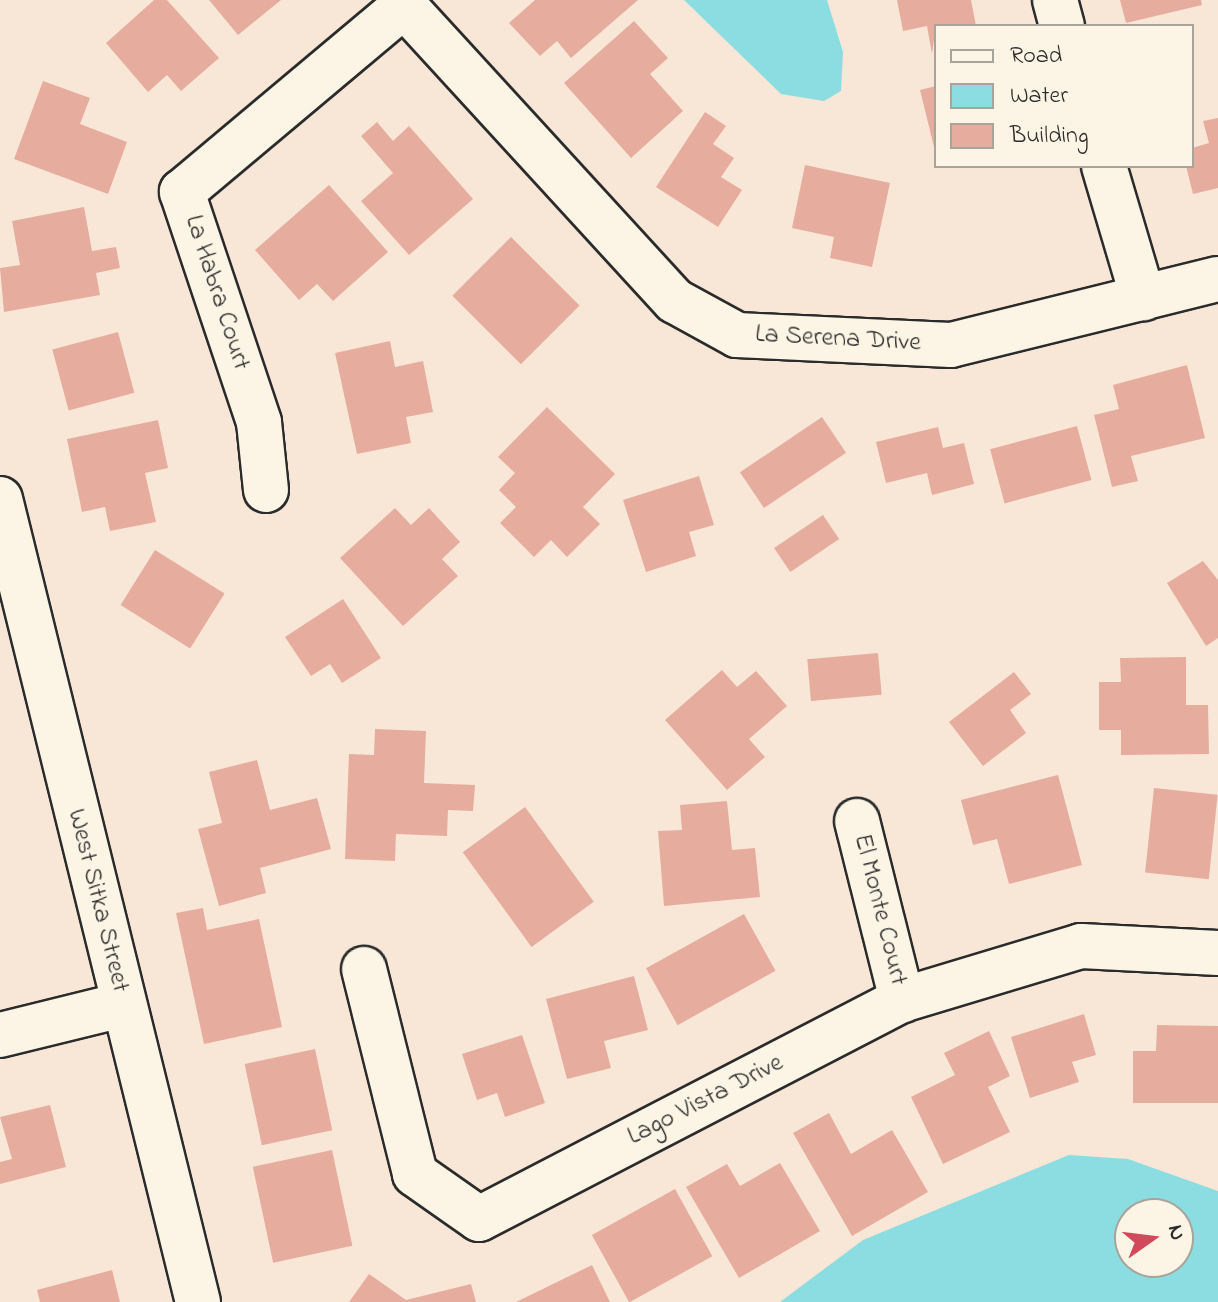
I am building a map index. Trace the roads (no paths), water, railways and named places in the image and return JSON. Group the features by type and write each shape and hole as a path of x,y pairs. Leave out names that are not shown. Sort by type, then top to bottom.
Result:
{"street":[{"path":"1055,0 1061,24"},
{"name":"La Serena Drive","path":"401,3 675,301 737,335 951,345 1218,279"},
{"name":"La Habra Court","path":"266,490 259,422 182,192 401,3"},
{"path":"1105,168 1143,298"},
{"name":"West Sitka Street","path":"0,499 122,1005 198,1302"},
{"name":"El Monte Court","path":"857,821 902,1000"},
{"name":"Lago Vista Drive","path":"364,969 415,1174 479,1219 902,1000 1081,946 1218,953"},
{"path":"0,1035 122,1005"}],"water":[{"path":"684,0 827,0 843,52 841,91 824,101 781,94"},
{"path":"1069,1155 1128,1159 1218,1191 1218,1302 780,1302 863,1240"}]}
